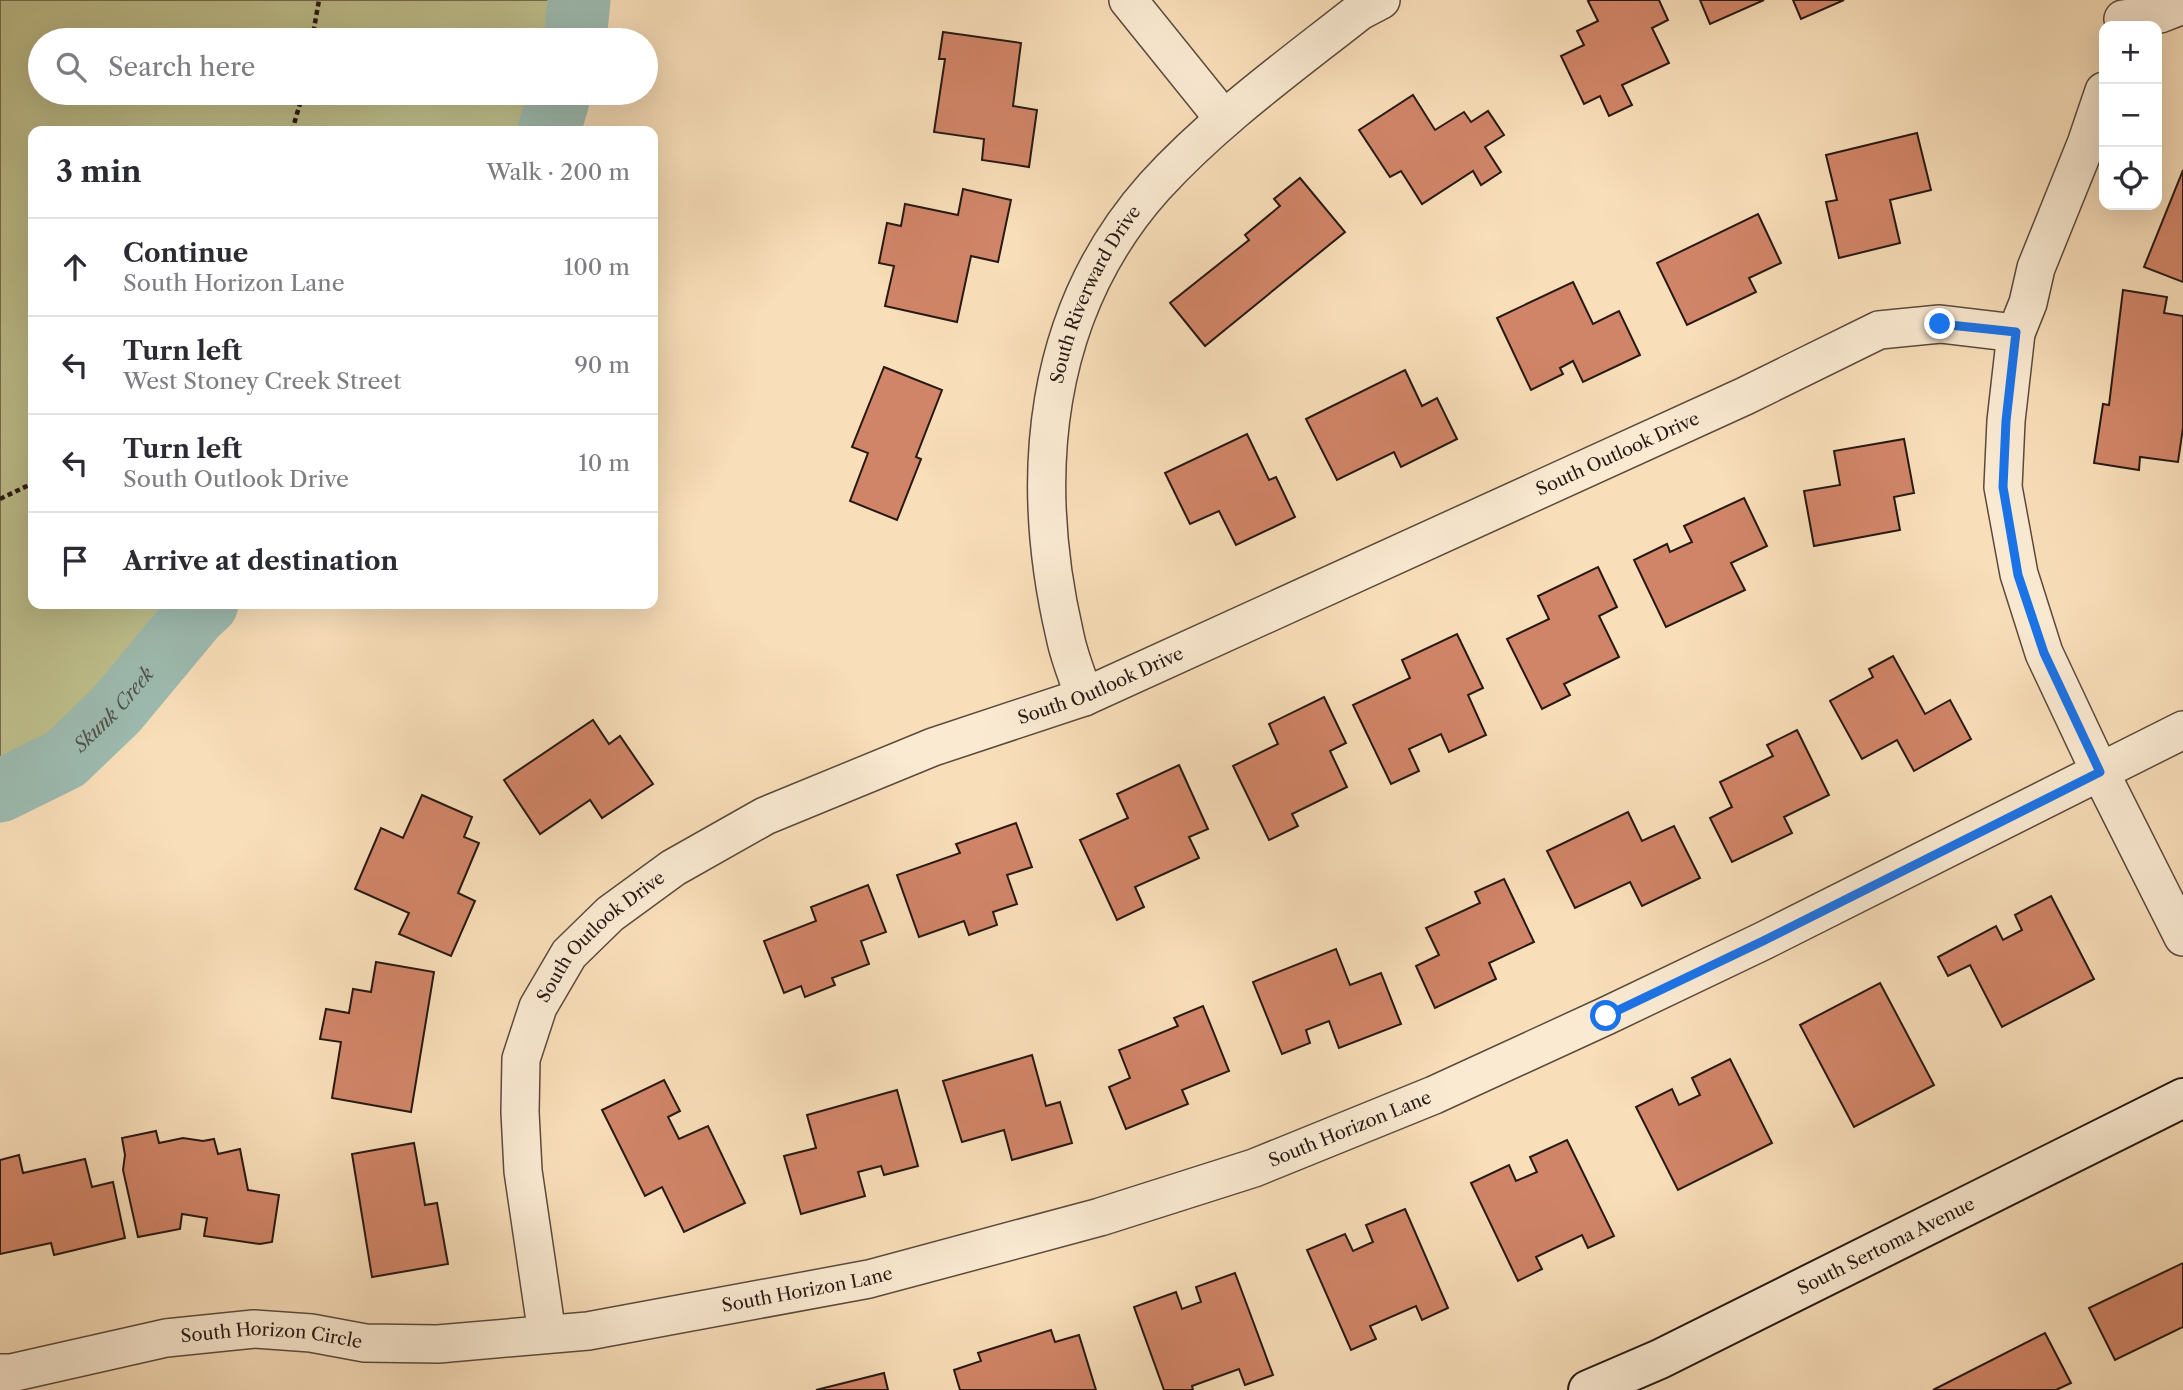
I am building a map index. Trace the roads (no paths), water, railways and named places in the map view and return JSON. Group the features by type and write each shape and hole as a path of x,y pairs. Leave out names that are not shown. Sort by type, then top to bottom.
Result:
{"main road":[{"name":"South Sertoma Avenue","path":"1588,1390 1660,1359 2183,1098"}],"street":[{"path":"1128,0 1224,119"},
{"name":"South Riverward Drive","path":"1084,697 1065,637 1048,538 1045,467 1050,415 1064,348 1084,292 1119,233 1154,187 1224,119 1360,11 1381,0"},
{"path":"2122,15 2160,14 2183,5"},
{"path":"2099,106 2036,268 2028,303 2016,332 2006,421 2003,487 2018,575 2044,653 2183,937"},
{"name":"South Outlook Drive","path":"547,1334 523,1171 520,1112 522,1059 538,1007 569,954 610,914 673,868 765,816 933,747 1084,697 1745,396 1879,330 1940,324 2016,332"},
{"name":"South Horizon Lane","path":"547,1334 588,1331 869,1279 1100,1217 1254,1168 1434,1095 1606,1016 1763,941 2183,730"},
{"name":"South Horizon Circle","path":"0,1373 11,1373 166,1338 254,1329 312,1333 365,1343 438,1344 547,1334"}],"waterway":[{"name":"Skunk Creek","path":"576,28 579,0"},
{"name":"Skunk Creek","path":"550,126 557,105"},
{"name":"Skunk Creek","path":"0,791 65,759 116,710 202,609"}]}
